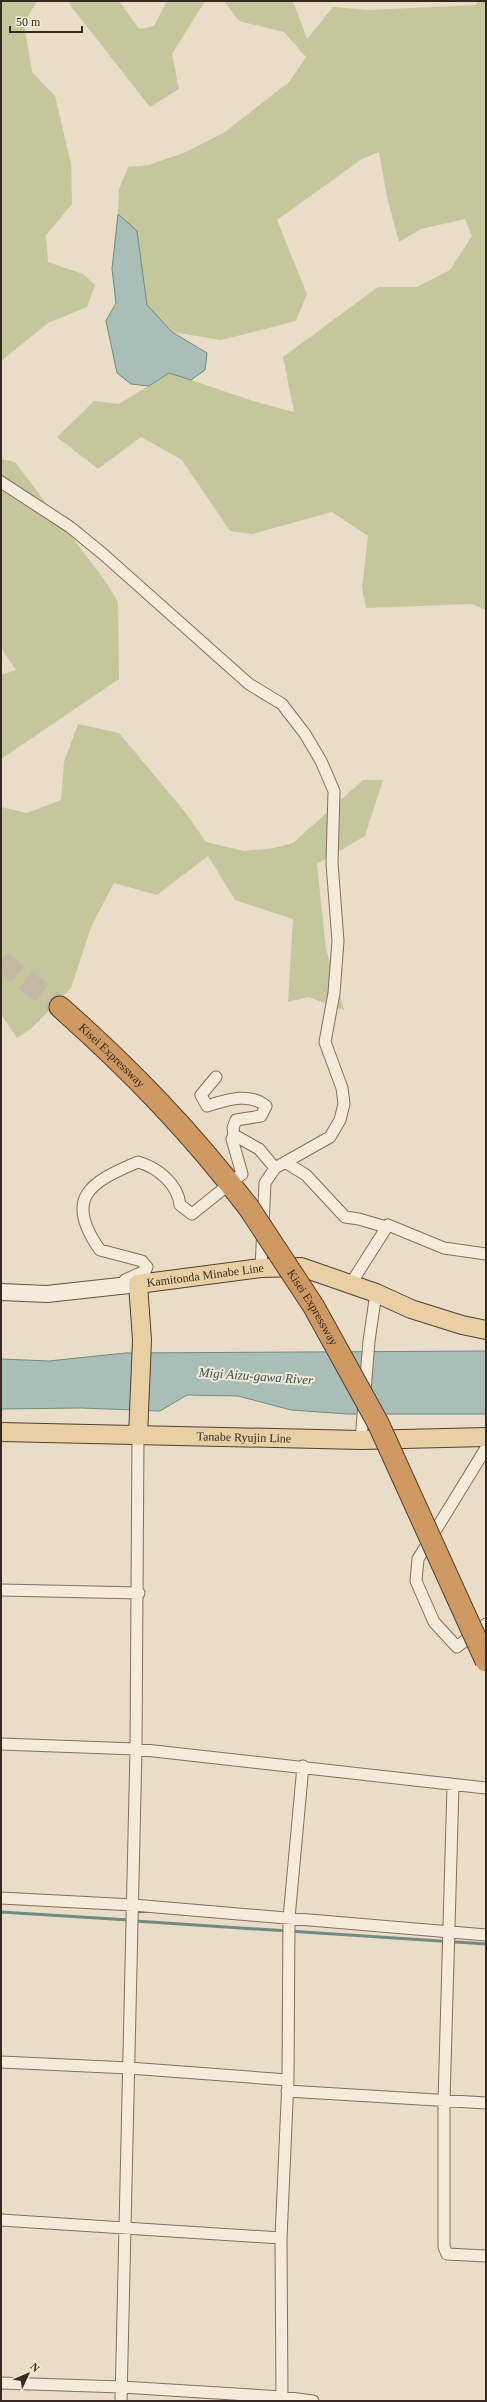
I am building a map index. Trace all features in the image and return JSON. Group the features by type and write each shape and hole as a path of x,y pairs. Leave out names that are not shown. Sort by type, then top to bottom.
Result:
{"highway":[{"name":"Kisei Expressway","path":"60,1007 114,1054 156,1097 218,1167 249,1208 314,1307 352,1373 407,1483 486,1661"}],"main road":[{"name":"Kamitonda Minabe Line","path":"139,1431 142,1340 130,1286 260,1268 301,1267 376,1293 411,1309 462,1325 486,1330"},
{"name":"Tanabe Ryujin Line","path":"1,1432 139,1431 361,1440 486,1437"}],"street":[{"path":"1,482 70,527 104,554 249,684 282,704 306,734 321,761 334,791 332,863 338,941 334,993 325,1042 342,1088 344,1104 340,1120 330,1137 275,1168 265,1182 260,1268"},
{"path":"216,1077 201,1095 207,1106 235,1098 258,1100 266,1106 261,1116 236,1120 233,1128 234,1135 232,1139 242,1174 238,1177"},
{"path":"234,1135 259,1149 275,1168"},
{"path":"130,1286 125,1280 145,1271 147,1267 142,1261 100,1250 91,1237 84,1222 83,1210 86,1197 96,1182 106,1175 138,1162 147,1164 160,1173 179,1194 180,1205 192,1214 222,1190"},
{"path":"285,1162 306,1175 345,1217 360,1219 386,1228"},
{"path":"350,1284 388,1225 444,1248 486,1254"},
{"path":"1,1292 47,1294 130,1286"},
{"path":"361,1440 369,1341 376,1293"},
{"path":"121,2401 139,1593 139,1431"},
{"path":"486,1448 418,1559 416,1581 434,1622 457,1646 486,1624"},
{"path":"1,1590 139,1593"},
{"path":"1,1744 136,1749 303,1766 453,1786 486,1788"},
{"path":"282,2399 280,2238 288,2085 289,1918 303,1766"},
{"path":"453,1786 444,2101 444,2247 446,2254 486,2256"},
{"path":"1,1898 133,1905 486,1935"},
{"path":"1,2062 129,2068 444,2101 486,2103"},
{"path":"1,2220 280,2238"},
{"path":"1,2383 122,2387 313,2401"}],"green space":[{"path":"1,1 37,1 24,23 32,72 55,96 71,164 72,204 46,235 48,262 83,274 95,285 87,307 48,323 1,361"},
{"path":"69,1 119,1 139,29 154,26 167,1 205,1 172,54 179,89 150,107 70,5"},
{"path":"224,1 293,1 307,39 333,7 368,10 476,5 478,1 486,1 486,610 472,604 366,608 362,587 368,536 332,512 252,534 230,531 182,460 141,437 98,469 57,437 94,401 119,404 169,373 247,399 294,412 283,357 378,287 417,287 450,270 472,236 465,219 421,229 399,242 387,197 379,152 362,159 277,220 307,294 296,321 221,340 172,332 147,305 137,231 118,214 119,189 128,167 149,165 186,152 225,132 289,82 306,57 284,32 239,21"},
{"path":"1,459 15,462 106,582 118,602 119,679 1,759 1,675 16,670 1,648"},
{"path":"78,724 119,733 185,812 206,842 244,851 274,848 293,843 363,780 383,780 365,836 317,864 326,949 344,1010 308,997 288,1002 293,919 235,900 208,856 157,895 114,883 91,927 71,988 32,1028 17,1038 1,1014 1,807 27,813 61,800 64,762"}],"water":[{"path":"118,214 137,231 147,305 172,332 207,353 205,370 191,380 169,373 149,386 131,384 117,373 106,321 116,303 112,269"},
{"name":"Migi Aizu-gawa River","path":"486,1351 486,1414 348,1414 291,1410 238,1396 187,1395 160,1411 81,1408 1,1409 1,1359 49,1361 125,1353"}],"waterway":[{"path":"1,1912 129,1920"},
{"path":"135,1921 486,1944"}],"tunnel":[{"path":"1,961 60,1007"}]}
